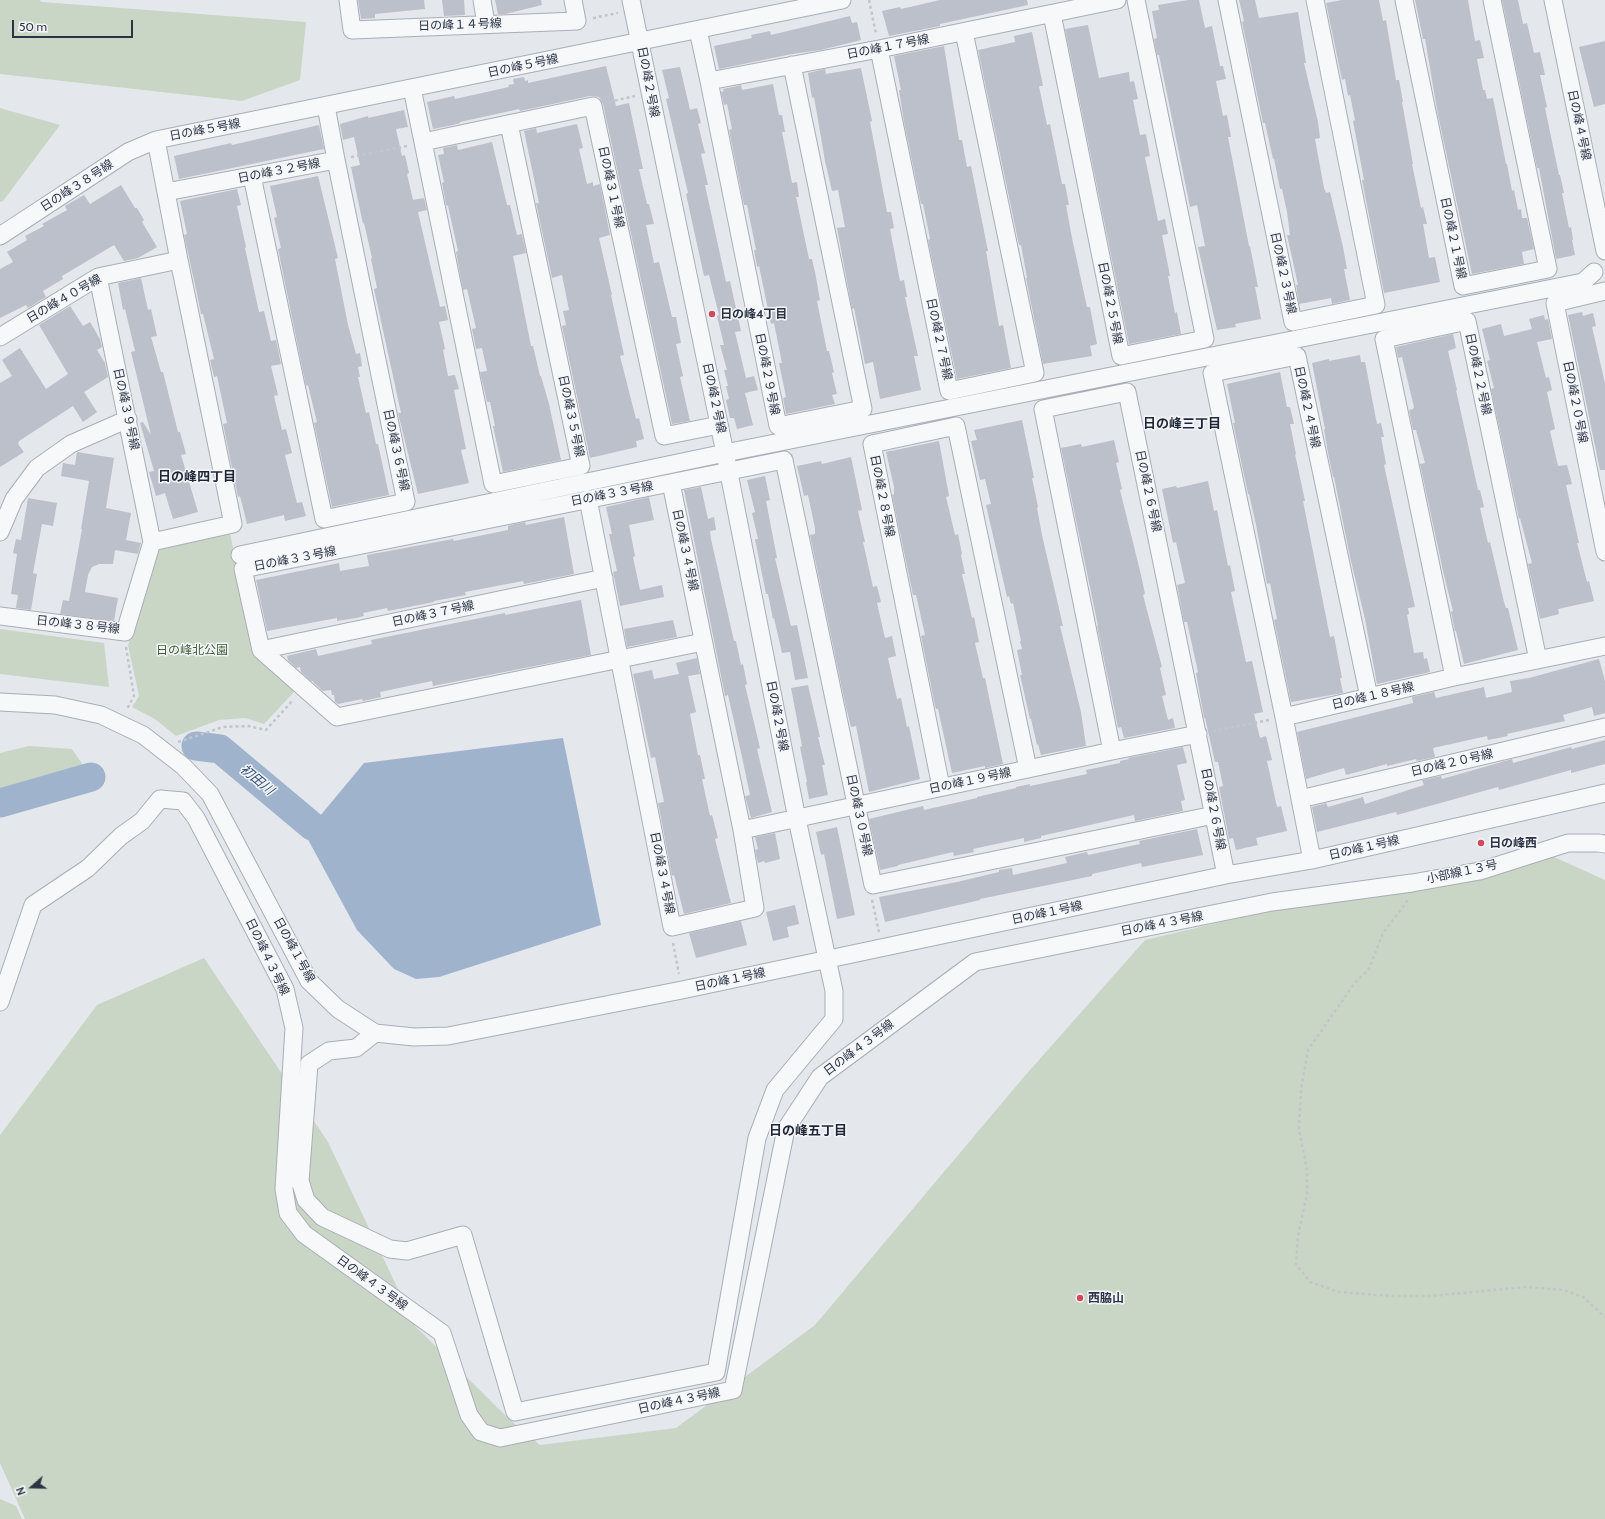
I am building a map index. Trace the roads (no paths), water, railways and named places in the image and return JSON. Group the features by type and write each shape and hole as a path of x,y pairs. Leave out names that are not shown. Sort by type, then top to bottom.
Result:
{"street":[{"name":"日の峰１４号線","path":"348,0 352,30 486,24 577,22 573,0"},
{"path":"482,0 486,24"},
{"name":"日の峰２号線","path":"375,1033 356,1048 329,1051 310,1064 300,1181 306,1200 322,1217 390,1249 407,1251 463,1235 516,1412 716,1372 757,1138 775,1090 834,1018 834,991 797,819 725,453 638,42 842,0"},
{"name":"日の峰１７号線","path":"710,81 879,49 1117,0"},
{"name":"日の峰２５号線","path":"1052,14 1121,356 1205,339 1136,0"},
{"name":"日の峰２３号線","path":"1227,0 1293,322 1376,305 1315,0"},
{"name":"日の峰２１号線","path":"1404,0 1463,286 1548,269 1492,0"},
{"name":"日の峰４号線","path":"1553,0 1605,251"},
{"path":"632,5 638,42"},
{"path":"698,30 710,81"},
{"name":"日の峰２７号線","path":"879,49 950,391 1035,373 964,32"},
{"name":"日の峰５号線","path":"152,542 233,524 156,140 638,42"},
{"name":"日の峰２９号線","path":"710,81 778,426 863,409 792,65"},
{"path":"412,88 423,142 509,124"},
{"name":"日の峰３２号線","path":"166,192 336,160 326,106"},
{"name":"日の峰３１号線","path":"509,124 593,106 664,436 719,425"},
{"name":"日の峰３５号線","path":"423,142 494,484 581,466 509,124"},
{"name":"日の峰３８号線","path":"0,236 128,152 156,140"},
{"name":"日の峰３６号線","path":"252,176 324,519 406,502 336,160"},
{"name":"日の峰４０号線","path":"0,336 98,277 179,260"},
{"path":"240,556 725,453 1583,282 1594,272"},
{"name":"日の峰３９号線","path":"98,277 152,542"},
{"name":"日の峰２０号線","path":"1605,291 1555,303 1605,552"},
{"name":"日の峰２２号線","path":"1454,677 1384,339 1467,321 1538,660"},
{"name":"日の峰２４号線","path":"1284,717 1212,373 1297,356 1369,697"},
{"name":"日の峰２６号線","path":"1112,751 1043,409 1127,392 1226,875"},
{"path":"0,532 14,499 38,468 71,444 128,419"},
{"name":"日の峰２８号線","path":"941,787 872,444 956,426 1028,769"},
{"name":"日の峰３０号線","path":"728,471 784,460 873,885 1214,816"},
{"name":"日の峰３３号線","path":"261,650 243,569 728,471"},
{"name":"日の峰３４号線","path":"588,499 672,927 755,908 742,830 671,483"},
{"name":"日の峰３８号線","path":"0,616 125,632 152,542"},
{"name":"日の峰３７号線","path":"261,650 604,578"},
{"path":"261,650 337,717 704,642"},
{"name":"日の峰１８号線","path":"1284,717 1454,677 1605,646"},
{"name":"日の峰１号線","path":"0,702 55,705 101,715 143,735 183,766 210,794 309,981 338,1009 375,1033 414,1037 448,1036 674,992 1226,875 1312,860 1605,792"},
{"path":"1284,717 1312,860"},
{"name":"日の峰２０号線","path":"1300,798 1605,727"},
{"name":"日の峰１９号線","path":"742,830 1198,734"},
{"name":"日の峰４３号線","path":"0,1002 33,906 88,868 121,836 142,821 160,799 182,801 196,818 285,989 294,1028 284,1189 288,1213 304,1234 442,1333 470,1415 481,1432 500,1438 733,1390 786,1129 820,1078 975,962 1272,902 1412,883"},
{"name":"小部線１３号","path":"1412,883 1480,871 1568,843 1605,844"}],"water":[{"path":"563,738 601,925 439,977 416,979 394,969 357,930 305,834 364,763"}],"waterway":[{"name":"初田川","path":"196,746 220,749 312,826"},
{"name":"初田川","path":"0,803 91,777"}],"place":[{"name":"日の峰4丁目","path":"712,314"},
{"name":"日の峰西","path":"1481,843"},
{"name":"西脇山","path":"1080,1298"}],"district":[{"name":"日の峰三丁目","path":"1182,424"},
{"name":"日の峰四丁目","path":"197,477"},
{"name":"日の峰五丁目","path":"808,1131"}],"park label":[{"name":"日の峰北公園","path":"192,650"}]}
